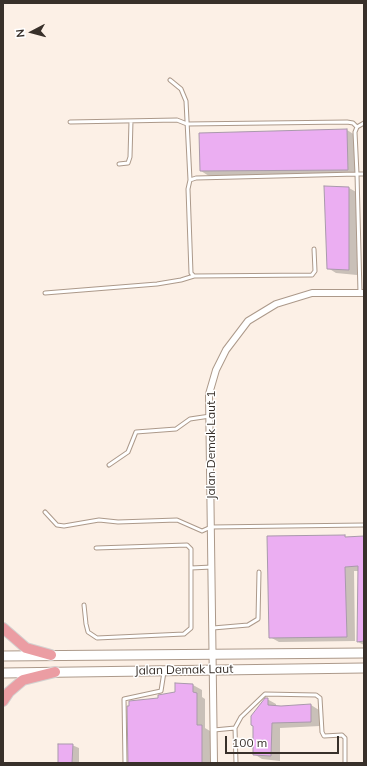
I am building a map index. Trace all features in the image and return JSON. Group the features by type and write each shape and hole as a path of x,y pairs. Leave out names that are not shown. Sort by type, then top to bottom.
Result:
{"main road":[{"path":"3,628 26,648 51,655"},
{"name":"Jalan Demak Laut","path":"3,656 364,653"},
{"name":"Jalan Demak Laut","path":"3,673 364,668"},
{"path":"3,701 9,692 23,680 55,672"}],"street":[{"name":"Jalan Demak Laut 1","path":"214,763 209,394 216,370 226,350 248,321 276,304 312,293 362,293"}],"lane":[{"path":"170,80 181,89 186,101 190,180 188,189 190,258 191,273 194,276"},
{"path":"70,122 177,120 187,124 346,122 353,123 357,127"},
{"path":"119,164 128,163 130,157 131,121"},
{"path":"362,293 355,132 357,127 364,123"},
{"path":"190,180 196,178 364,174"},
{"path":"45,293 157,284 182,280 194,276 312,275 315,272 314,249"},
{"path":"109,465 128,452 136,432 176,429 190,419 210,416"},
{"path":"46,512 57,525 64,526 98,520 118,522 177,520 202,531 211,527 364,525"},
{"path":"84,605 88,632 97,638 184,634 191,628 191,549 187,545 96,548"},
{"path":"191,568 212,567"},
{"path":"213,628 248,626 258,619 259,572"},
{"path":"125,763 124,699 161,691 164,671"},
{"path":"236,763 235,728 241,717 265,694 316,694 320,698 322,732 324,736 342,735 345,738 345,763"},
{"path":"214,730 235,728"}],"building":[{"path":"347,129 348,170 200,171 199,133"},
{"path":"324,186 349,187 349,270 327,269"},
{"path":"345,535 345,537 364,536 364,641 357,642 358,566 345,567 347,637 269,638 267,536"},
{"path":"175,683 193,684 193,692 197,693 197,725 202,725 202,763 128,763 127,706 129,706 129,701 158,698 158,695 175,692"},
{"path":"265,698 268,698 268,705 281,706 311,704 311,722 272,723 271,756 253,755 253,726 251,725 251,716"},
{"path":"58,744 73,744 72,763 58,763"}]}
